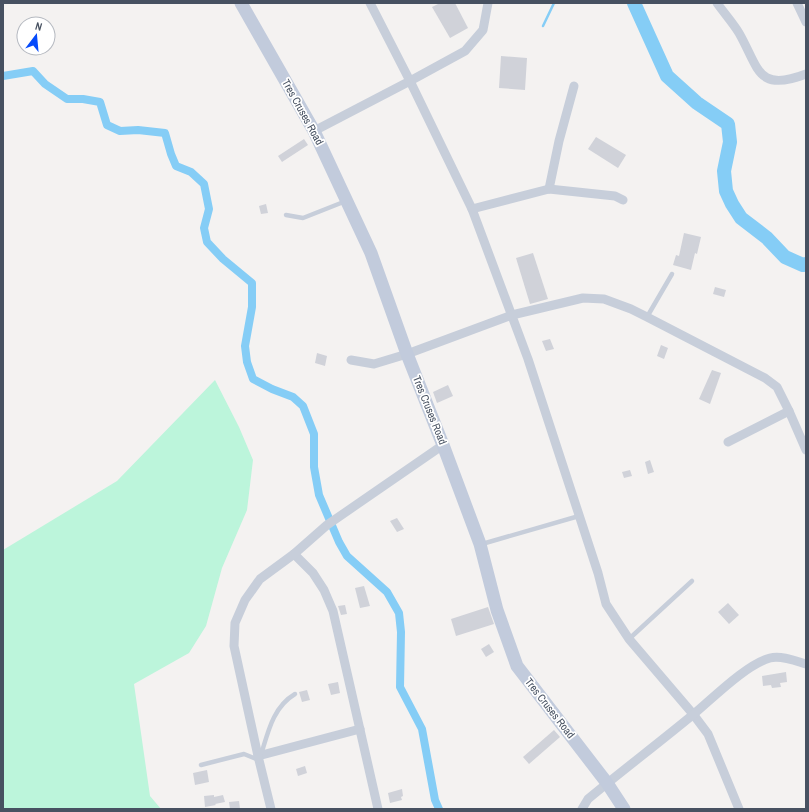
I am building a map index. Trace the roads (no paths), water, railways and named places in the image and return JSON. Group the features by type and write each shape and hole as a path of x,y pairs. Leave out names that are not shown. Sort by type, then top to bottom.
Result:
{"main road":[{"name":"Tres Cruses Road","path":"241,3 314,131 371,253 407,354 444,444 480,544 497,610 517,666 607,783 624,809"}],"street":[{"path":"370,3 472,209 528,359 598,573 606,604 629,638 708,734 739,809"},
{"path":"314,131 410,82 465,51 482,30 488,3"},
{"path":"717,3 739,33 755,66 763,76 782,81 791,80 806,74"},
{"path":"798,3 806,22"},
{"path":"549,189 559,141 574,86"},
{"path":"472,209 549,189 615,196 623,200"},
{"path":"352,360 374,364 407,354 512,315 583,298 604,299 647,316 765,378 776,387 789,410 806,450"},
{"path":"728,442 789,410"},
{"path":"271,809 234,646 236,623 244,600 260,579 294,554 327,525 444,444"},
{"path":"294,554 313,573 324,590 333,611 378,809"},
{"path":"582,809 588,799 748,668 772,657 806,664"},
{"path":"259,757 360,729"}],"lane":[{"path":"286,215 303,218 347,200"},
{"path":"647,316 672,274"},
{"path":"480,544 579,516"},
{"path":"629,638 692,581"},
{"path":"201,765 244,754 259,757 273,718 284,702 295,694"}],"water":[{"path":"629,3 634,3 667,76"}],"waterway":[{"path":"543,26 554,3"},
{"path":"634,3 667,76 697,103 728,124 730,142 724,171 726,191 741,218 767,238 785,257 803,265 806,264"},
{"path":"3,76 33,71 45,84 67,99 83,99 100,102 107,125 120,131 138,130 165,133 176,166 191,172 204,184 209,209 204,228 207,242 223,259 252,283 252,307 245,346 247,362 253,379 272,389 293,397 303,406 314,434 314,467 319,495 339,542 347,556 387,592 399,613 401,632 400,687 422,729 435,800 439,809"}]}
